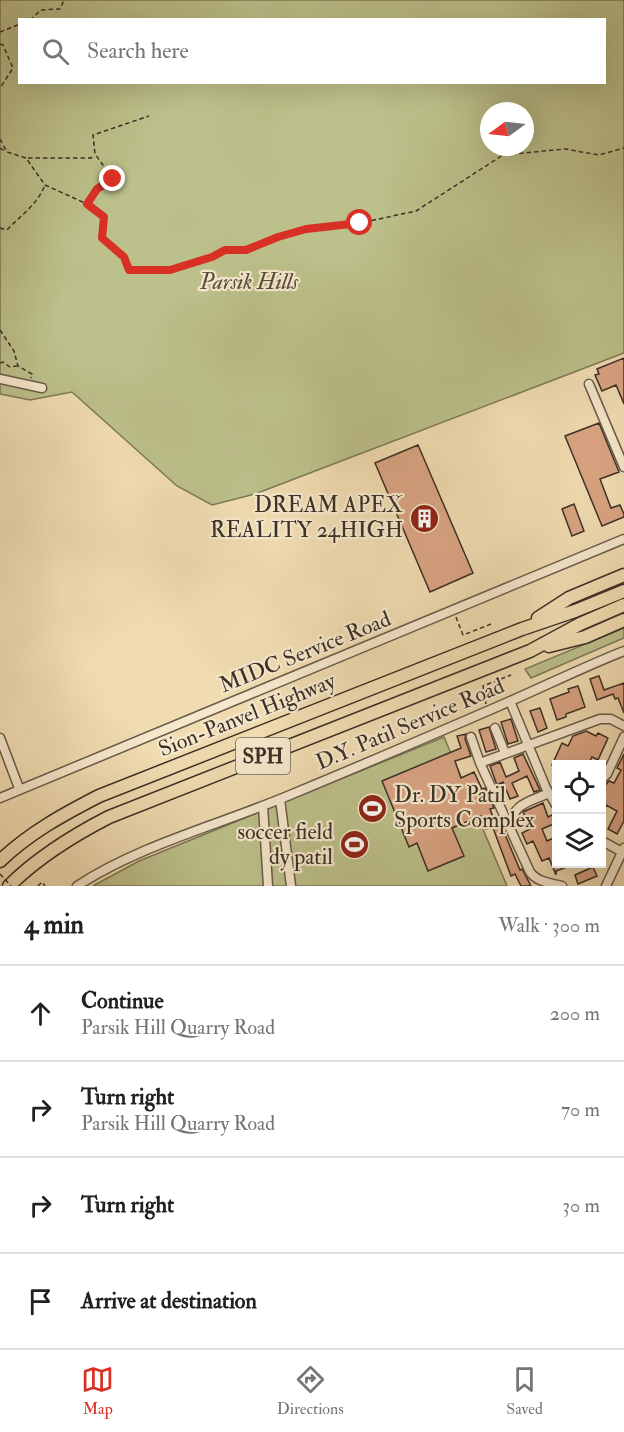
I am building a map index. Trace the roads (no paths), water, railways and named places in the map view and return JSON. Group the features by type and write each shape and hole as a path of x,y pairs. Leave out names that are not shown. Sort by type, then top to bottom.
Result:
{"highway":[{"path":"522,629 569,598 624,575"},
{"name":"SPH","path":"522,629 624,591"},
{"name":"SPH","path":"10,886 47,853 109,817 530,651 580,624 624,605"},
{"path":"530,651 585,637 624,620"},
{"name":"Sion-Panvel Highway","path":"0,861 66,813 99,796 522,629"}],"street":[{"path":"0,379 42,388"},
{"path":"589,384 624,467"},
{"name":"MIDC Service Road","path":"0,798 19,788 624,539"},
{"name":"D.Y. Patil Service Road","path":"77,886 96,874 140,853 280,799 624,651"},
{"path":"510,701 552,798"},
{"path":"480,763 600,719 611,719 624,726"},
{"path":"495,728 505,753"},
{"path":"471,737 480,763 534,877 562,886"},
{"path":"606,775 624,737"},
{"path":"0,738 19,788"},
{"path":"510,829 511,815 517,808 549,793"},
{"path":"280,799 291,886"},
{"path":"262,806 268,886"},
{"path":"606,843 623,851 606,886"}],"place":[{"name":"DREAM APEX REALITY 24HIGH","path":"424,518"},
{"name":"Dr. DY Patil Sports Complex","path":"373,808"},
{"name":"soccer field dy patil","path":"354,845"}],"park label":[{"name":"Parsik Hills","path":"249,282"}]}
